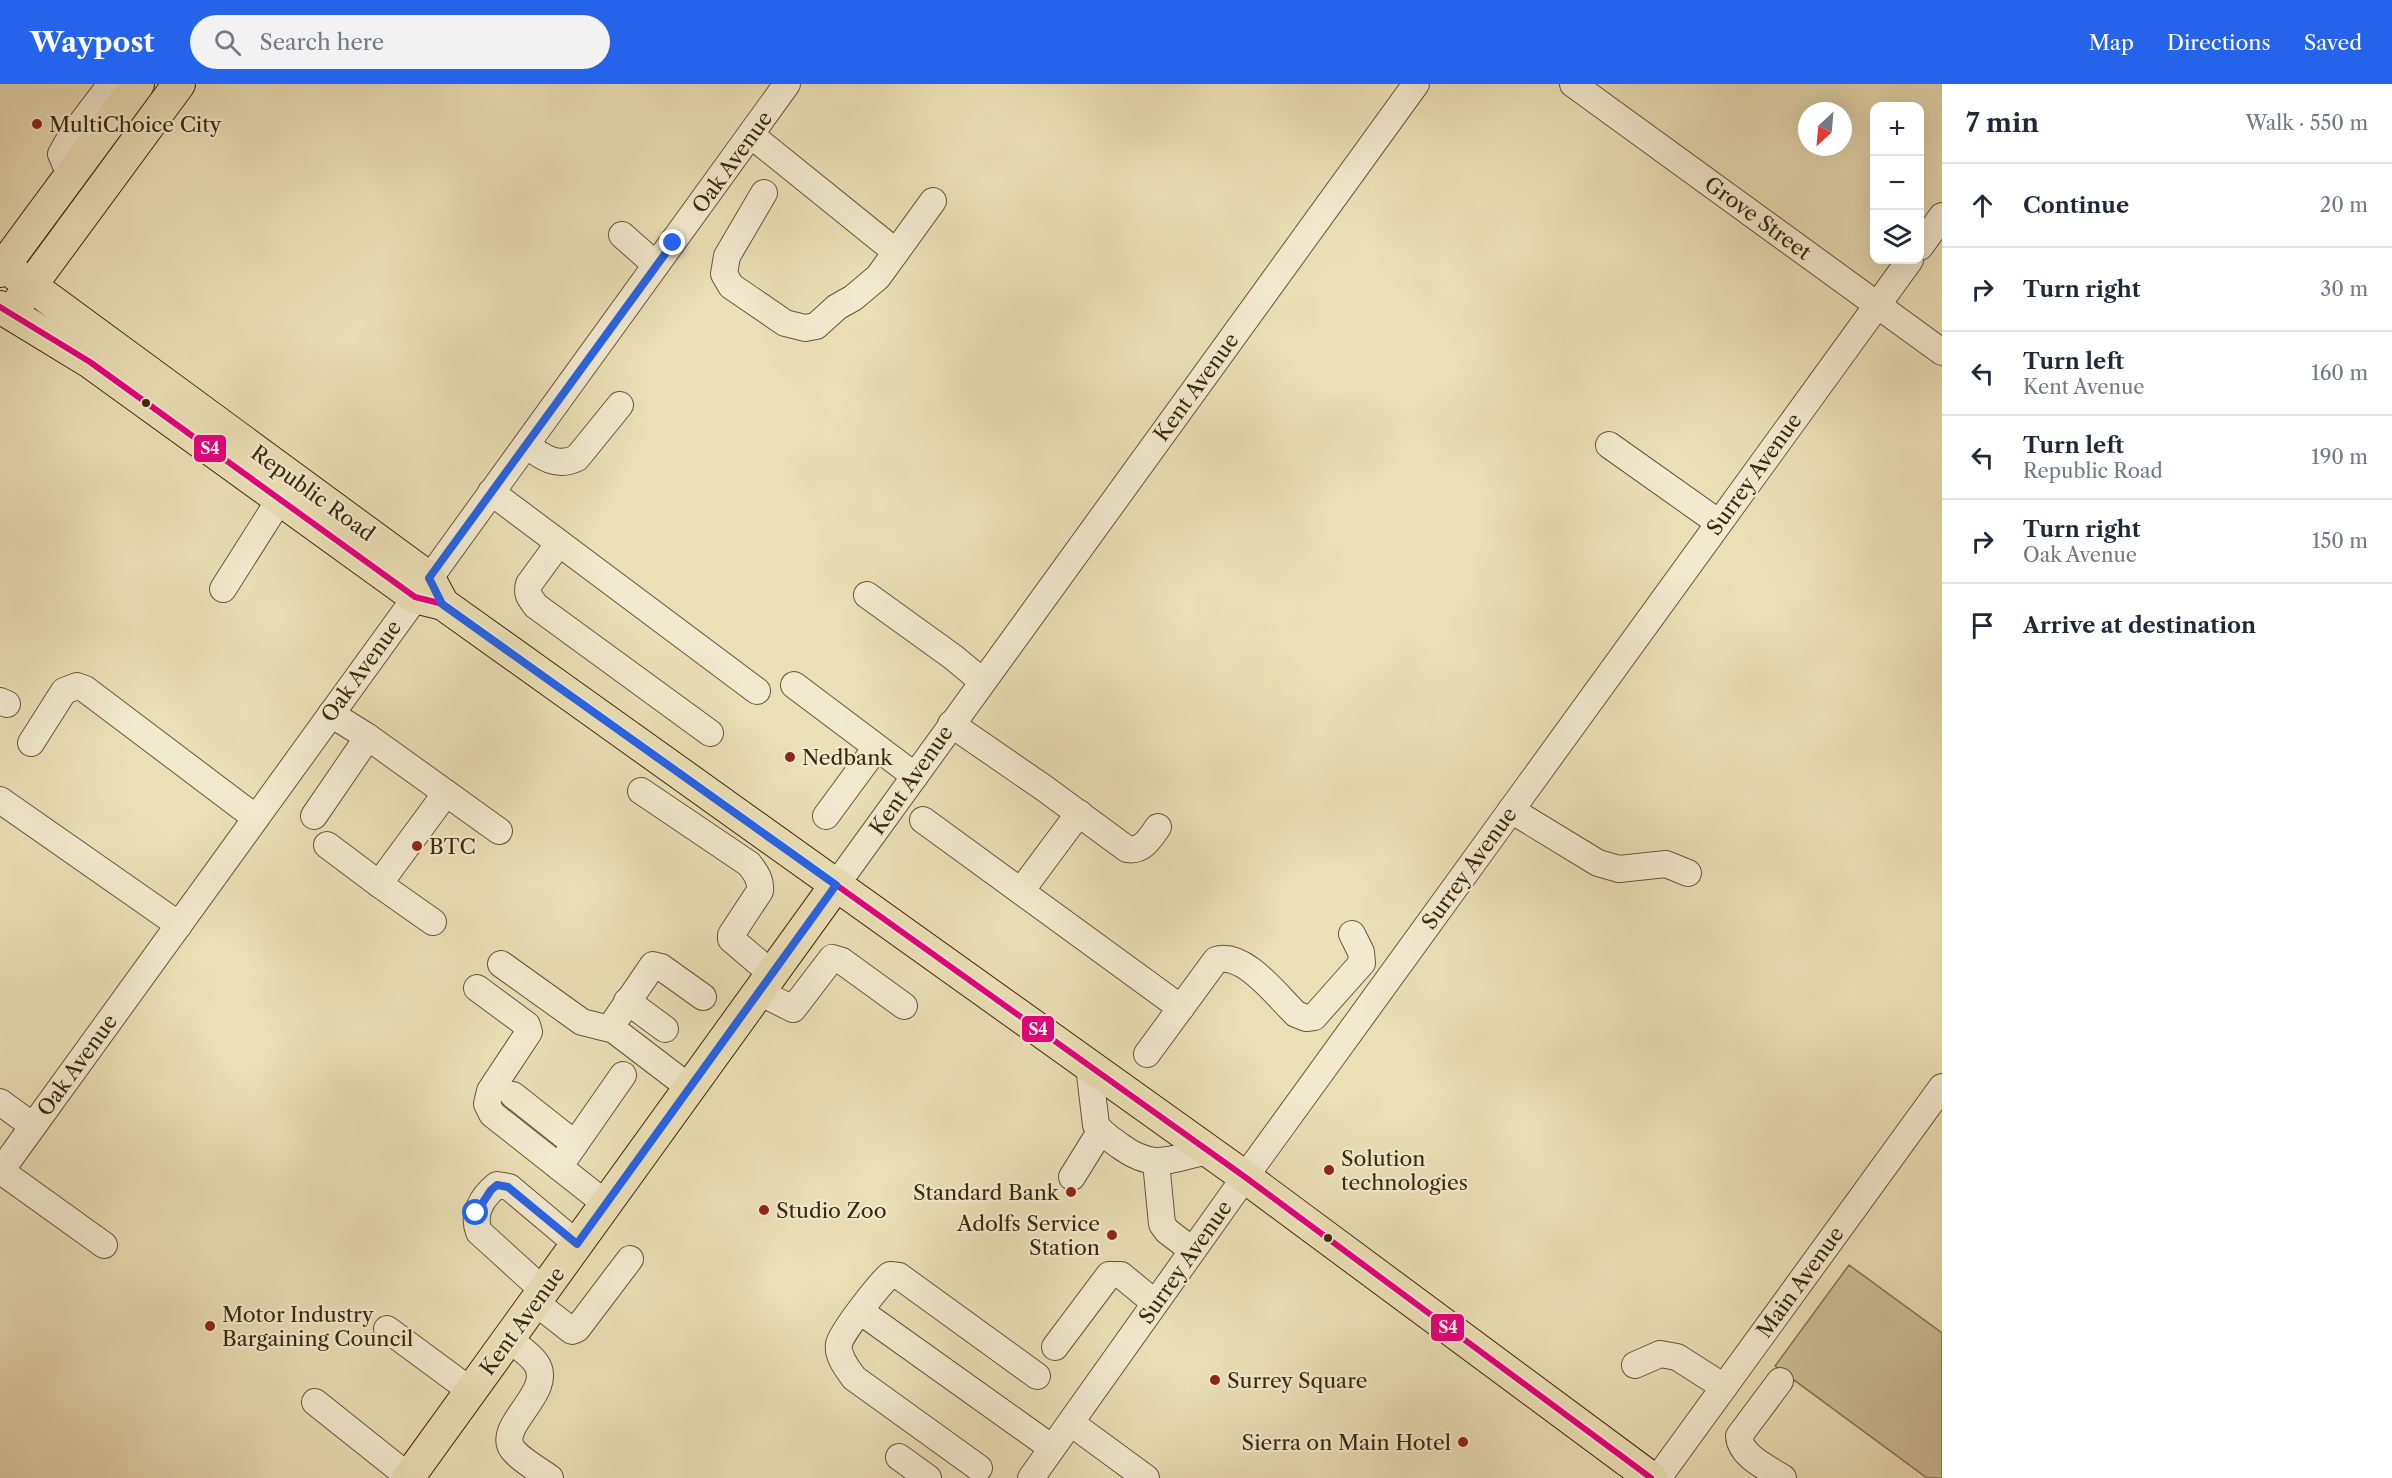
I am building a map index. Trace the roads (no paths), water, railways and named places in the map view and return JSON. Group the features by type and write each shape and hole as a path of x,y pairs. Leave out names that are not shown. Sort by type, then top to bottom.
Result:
{"main road":[{"path":"1,266 138,84"},
{"path":"3,316 31,286 179,84"},
{"name":"Republic Road","path":"1,266 31,286 429,593 1245,1177 1651,1478"},
{"name":"Republic Road","path":"3,316 90,362 280,499 429,593"},
{"name":"Kent Avenue","path":"409,1477 836,885"}],"street":[{"path":"70,175 61,154 70,138 111,84"},
{"name":"Oak Avenue","path":"0,1172 331,714 429,593 491,492 788,84"},
{"name":"Kent Avenue","path":"836,885 1416,84"},
{"name":"Grove Street","path":"1574,84 1942,352"},
{"path":"751,135 896,252"},
{"path":"764,193 728,256 724,274 731,286 785,322 805,328 816,326 837,307 853,298 878,277 933,201"},
{"path":"1924,241 1942,216"},
{"path":"622,235 656,265"},
{"name":"Surrey Avenue","path":"1031,1478 1192,1250 1907,264"},
{"path":"526,444 544,458 568,462 576,458 620,405"},
{"path":"1609,446 1719,523"},
{"path":"491,492 757,691"},
{"path":"223,589 280,499"},
{"path":"559,543 529,584 527,590 529,597 536,606 710,733"},
{"path":"867,595 953,657 982,681"},
{"path":"794,685 915,776"},
{"path":"31,743 64,691 77,686 85,689 256,818"},
{"path":"331,714 368,737 499,831"},
{"path":"951,724 1127,849 1135,851 1141,848 1158,827"},
{"path":"315,816 368,737"},
{"path":"826,816 876,748"},
{"path":"641,791 749,864 755,872 760,882 760,891 731,935 731,939 765,983 793,1009 832,958 842,960 904,1006"},
{"path":"379,884 446,793"},
{"path":"0,800 179,924"},
{"path":"1511,810 1598,863 1619,869 1666,864 1688,873"},
{"path":"1022,891 1079,813"},
{"path":"923,820 1181,1008"},
{"path":"327,845 434,922"},
{"path":"1147,1054 1216,960 1224,958 1244,963 1296,1014 1306,1018 1314,1017 1362,963 1361,952 1352,934"},
{"path":"501,964 582,1022 610,1028 690,1088"},
{"path":"610,1028 653,965 661,967 703,997"},
{"path":"477,988 527,1025 529,1032 490,1091 487,1104 492,1114 606,1204"},
{"path":"627,1001 665,1029"},
{"path":"1072,1177 1097,1125 1089,1066"},
{"path":"559,1167 623,1076"},
{"name":"Main Avenue","path":"1658,1478 1942,1087"},
{"path":"513,1095 575,1144"},
{"path":"0,1102 33,1126"},
{"path":"1097,1125 1142,1160 1156,1162 1208,1151"},
{"path":"1156,1162 1162,1224 1167,1231 1192,1250"},
{"path":"0,1172 104,1245"},
{"path":"577,1244 508,1187 497,1185 491,1190 476,1213 475,1222 479,1232 572,1330 577,1329 630,1259"},
{"path":"979,1468 854,1378 841,1358 839,1344 883,1281 890,1275 899,1276 1037,1376"},
{"path":"1055,1347 1109,1275 1121,1275 1155,1303"},
{"path":"860,1311 1052,1448"},
{"path":"387,1329 471,1391"},
{"path":"509,1339 536,1363 541,1383 511,1432 510,1443 513,1450 550,1478"},
{"path":"1635,1365 1660,1354 1677,1357 1762,1404"},
{"path":"1780,1381 1739,1436 1739,1442 1748,1454 1783,1478"},
{"path":"315,1402 409,1477"},
{"path":"1071,1423 1146,1478"},
{"path":"899,1457 928,1478"}],"place":[{"name":"MultiChoice City","path":"37,124"},
{"name":"Nedbank","path":"790,757"},
{"name":"BTC","path":"417,846"},
{"name":"Solution technologies","path":"1329,1170"},
{"name":"Standard Bank","path":"1071,1192"},
{"name":"Studio Zoo","path":"764,1210"},
{"name":"Adolfs Service Station","path":"1112,1235"},
{"name":"Motor Industry Bargaining Council","path":"210,1326"},
{"name":"Surrey Square","path":"1215,1380"},
{"name":"Sierra on Main Hotel","path":"1463,1442"}]}
